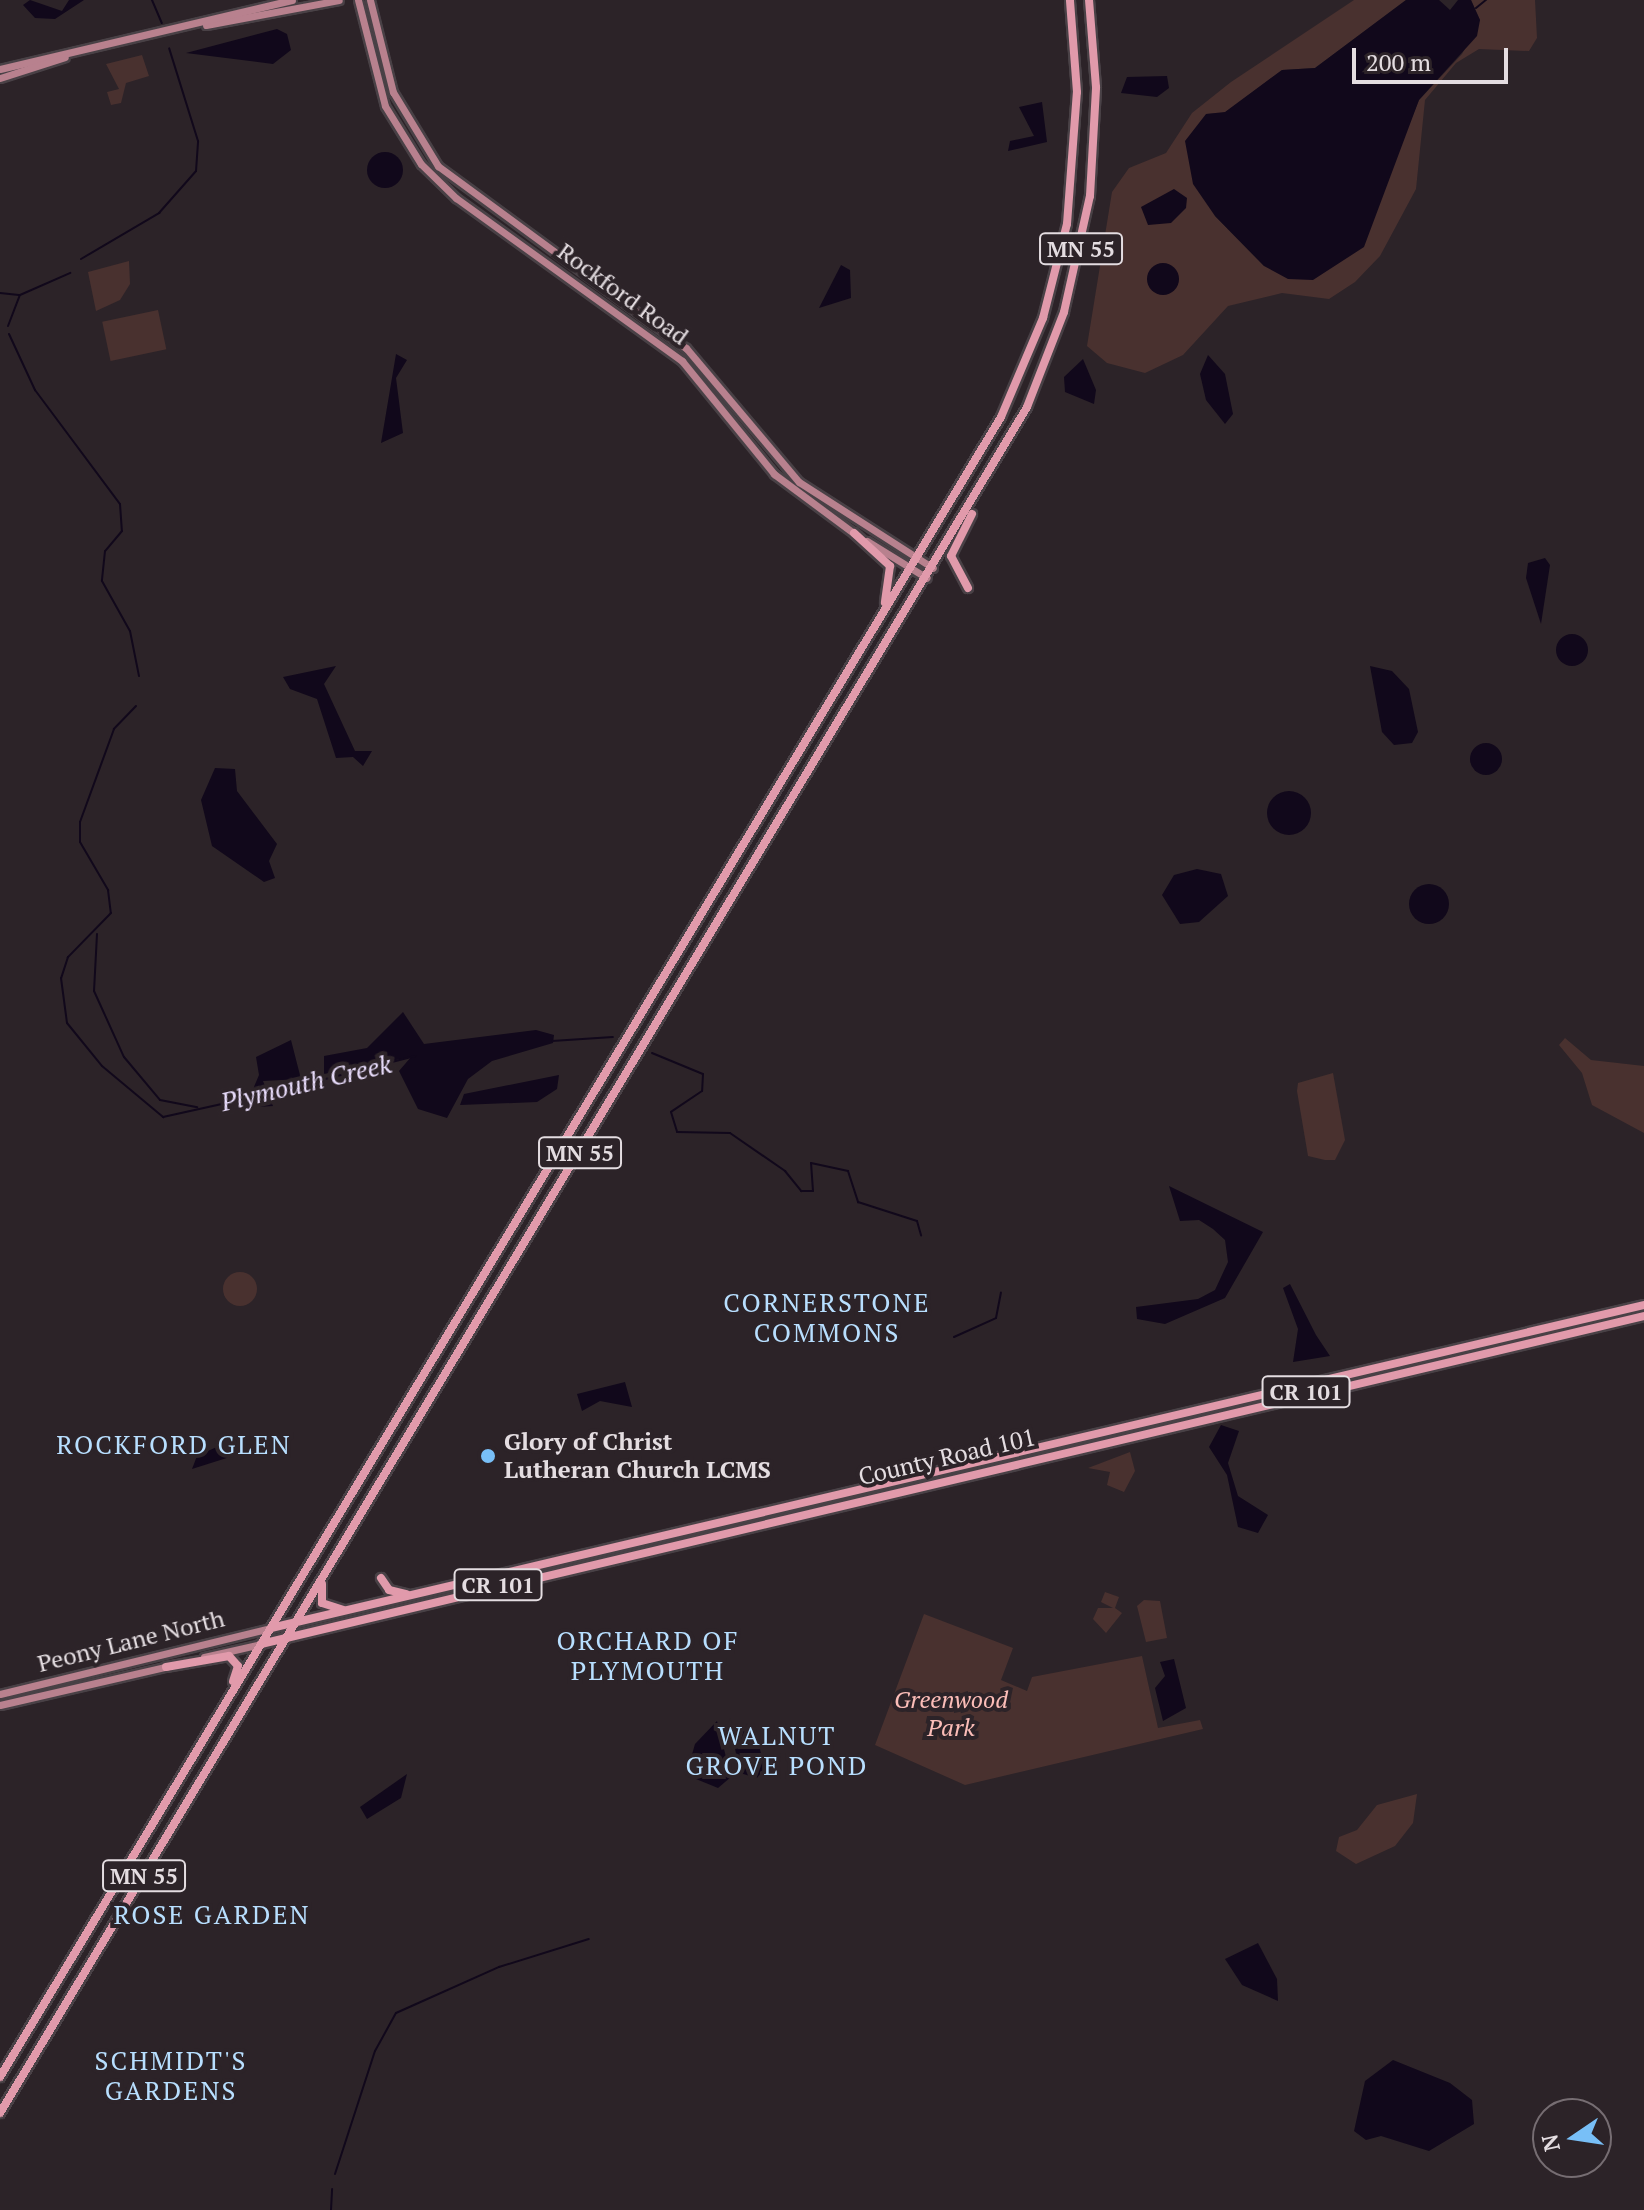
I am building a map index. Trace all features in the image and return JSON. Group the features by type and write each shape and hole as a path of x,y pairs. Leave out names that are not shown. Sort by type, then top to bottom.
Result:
{"main road":[{"path":"204,25 292,0"},
{"path":"0,69 204,25 339,0"},
{"name":"Rockford Road","path":"358,0 385,106 437,181 672,352 774,474 854,533 927,578"},
{"name":"Rockford Road","path":"370,0 393,92 438,166 686,348 799,482 933,568"},
{"name":"MN 55","path":"0,2077 911,569 1013,392 1054,283 1077,127 1070,0"},
{"name":"MN 55","path":"0,2113 987,480 1054,344 1084,236 1096,124 1089,0"},
{"path":"0,78 65,57"},
{"path":"968,588 951,556 987,480"},
{"path":"854,533 892,574 868,639"},
{"name":"County Road 101","path":"271,1628 1644,1305"},
{"name":"County Road 101","path":"261,1644 1644,1316"},
{"path":"323,1578 322,1603 347,1610"},
{"path":"381,1578 389,1590 411,1595"},
{"name":"Peony Lane North","path":"0,1694 271,1628"},
{"name":"Peony Lane North","path":"0,1705 261,1644"},
{"path":"166,1667 219,1656 237,1663 207,1733"}],"green space":[{"path":"1354,0 1406,0 1315,68 1282,70 1225,113 1206,114 1215,216 1264,266 1389,174 1419,100 1462,54 1480,20 1471,0 1535,0 1537,38 1529,51 1479,49 1456,63 1425,100 1416,189 1380,256 1355,282 1329,299 1282,293 1228,306 1183,355 1145,373 1107,363 1087,346 1112,192 1129,168 1166,153 1192,113 1231,82"},
{"path":"142,55 149,76 126,83 121,103 111,105 107,92 119,89 106,64"},
{"path":"129,261 130,284 120,300 96,311 88,272"},
{"path":"158,310 166,349 111,361 102,322"},
{"path":"1565,1038 1591,1060 1644,1066 1644,1133 1592,1105 1582,1073 1559,1045"},
{"path":"1333,1073 1345,1140 1335,1160 1325,1160 1308,1156 1297,1091 1298,1083"},
{"path":"240,1272 252,1277 257,1289 252,1301 240,1306 228,1301 223,1289 228,1277"},
{"path":"1130,1452 1135,1471 1124,1492 1107,1485 1110,1472 1088,1468"},
{"path":"1105,1592 1119,1597 1115,1608 1122,1613 1106,1633 1093,1619 1098,1608 1113,1608 1101,1602"},
{"path":"1144,1600 1160,1601 1167,1638 1146,1642 1137,1606"},
{"name":"Greenwood Park","path":"924,1614 1013,1648 1001,1680 1027,1691 1032,1677 1142,1656 1158,1728 1200,1720 1203,1729 965,1785 875,1745"},
{"path":"1417,1794 1413,1823 1395,1846 1356,1864 1336,1851 1339,1837 1357,1830 1377,1805"}],"shaded area":[{"path":"30,0 62,11 69,0 84,0 55,19 35,18 23,5"},
{"path":"1406,0 1439,0 1450,10 1458,0 1471,0 1480,20 1477,36 1419,100 1364,247 1313,280 1288,279 1264,266 1215,216 1193,184 1185,141 1206,114 1225,112 1282,70 1315,68"},
{"path":"277,29 287,34 291,50 273,64 186,53"},
{"path":"1167,76 1169,88 1157,97 1121,93 1127,77"},
{"path":"1042,102 1047,142 1008,151 1010,141 1034,136 1019,107"},
{"path":"385,152 398,157 403,170 398,183 385,188 372,183 367,170 372,157"},
{"path":"1174,189 1187,198 1186,208 1171,223 1148,225 1141,207"},
{"path":"1163,263 1174,268 1179,279 1174,290 1163,295 1152,290 1147,279 1152,268"},
{"path":"841,265 850,270 851,298 819,308"},
{"path":"396,354 407,360 396,378 403,433 381,443"},
{"path":"1208,355 1225,374 1233,414 1225,424 1206,400 1200,374"},
{"path":"1083,359 1096,390 1094,404 1065,392 1064,377"},
{"path":"1545,558 1550,565 1541,624 1526,578 1528,563"},
{"path":"1572,634 1583,639 1588,650 1583,661 1572,666 1561,661 1556,650 1561,639"},
{"path":"336,666 324,684 355,751 372,751 363,766 353,757 336,758 317,699 290,689 283,677"},
{"path":"1370,666 1392,671 1409,689 1418,732 1412,743 1394,745 1382,732"},
{"path":"1486,743 1497,748 1502,759 1497,770 1486,775 1475,770 1470,759 1475,748"},
{"path":"215,768 235,769 237,791 277,844 269,861 275,878 264,882 212,846 201,800"},
{"path":"1289,791 1305,797 1311,813 1305,829 1289,835 1273,829 1267,813 1273,797"},
{"path":"1197,869 1221,874 1228,896 1199,922 1180,924 1162,895 1174,875"},
{"path":"1429,884 1443,890 1449,904 1443,918 1429,924 1415,918 1409,904 1415,890"},
{"path":"403,1012 424,1044 536,1030 554,1035 553,1043 492,1061 468,1079 447,1118 418,1109 399,1071 411,1057 324,1074 324,1056 367,1048"},
{"path":"291,1040 301,1079 263,1081 273,1106 245,1108 259,1075 256,1057"},
{"path":"559,1075 557,1089 537,1102 460,1105 464,1094"},
{"path":"1169,1186 1263,1232 1225,1298 1165,1324 1137,1319 1136,1307 1198,1299 1215,1290 1228,1262 1225,1240 1213,1229 1199,1220 1180,1221"},
{"path":"1290,1284 1330,1356 1293,1362 1298,1329 1283,1288"},
{"path":"625,1382 632,1407 600,1401 582,1411 577,1394"},
{"path":"1221,1425 1239,1431 1228,1463 1238,1496 1268,1515 1258,1533 1238,1527 1227,1475 1209,1447"},
{"path":"245,1434 233,1456 192,1469 197,1456"},
{"path":"1174,1659 1186,1708 1163,1721 1155,1688 1165,1676 1160,1662"},
{"path":"717,1721 731,1777 718,1788 696,1779 689,1765 695,1744"},
{"path":"740,1728 758,1739 764,1769 757,1778 740,1773 732,1734"},
{"path":"407,1774 401,1798 367,1819 360,1807"},
{"path":"1258,1943 1277,1979 1278,2001 1242,1985 1225,1959"},
{"path":"1393,2060 1450,2083 1472,2100 1474,2124 1429,2151 1381,2136 1366,2140 1354,2131 1365,2081"}],"waterway":[{"name":"Plymouth Creek","path":"152,0 162,23"},
{"path":"1476,8 1486,0"},
{"name":"Plymouth Creek","path":"81,259 159,213 196,171 198,141 169,48"},
{"name":"Plymouth Creek","path":"8,326 20,295 70,273"},
{"path":"0,293 19,295"},
{"name":"Plymouth Creek","path":"9,334 35,390 120,504 122,531 105,551 102,581 130,631 139,676"},
{"name":"Plymouth Creek","path":"136,706 114,729 80,822 80,842 108,890 111,913 68,957 61,978 67,1023 102,1066 163,1117 249,1098"},
{"name":"Plymouth Creek","path":"97,934 94,991 124,1057 160,1100 197,1107"},
{"name":"Plymouth Creek","path":"552,1041 613,1037"},
{"name":"Plymouth Creek","path":"652,1053 703,1074 702,1091 671,1112 677,1132 730,1133 785,1171 801,1191 813,1191 811,1163 848,1171 858,1202 917,1221 921,1235"},
{"name":"Plymouth Creek","path":"267,1094 415,1056"},
{"name":"Plymouth Creek","path":"954,1337 996,1318 1001,1292"},
{"path":"335,2174 375,2051 396,2013 499,1967 589,1939"},
{"path":"331,2210 332,2189"}],"place":[{"name":"Glory of Christ Lutheran Church LCMS","path":"488,1456"}],"district":[{"name":"CORNERSTONE COMMONS","path":"827,1318"},
{"name":"ROCKFORD GLEN","path":"174,1445"},
{"name":"ORCHARD OF PLYMOUTH","path":"648,1656"},
{"name":"WALNUT GROVE POND","path":"777,1751"},
{"name":"ROSE GARDEN","path":"212,1915"},
{"name":"SCHMIDT'S GARDENS","path":"171,2076"}]}
